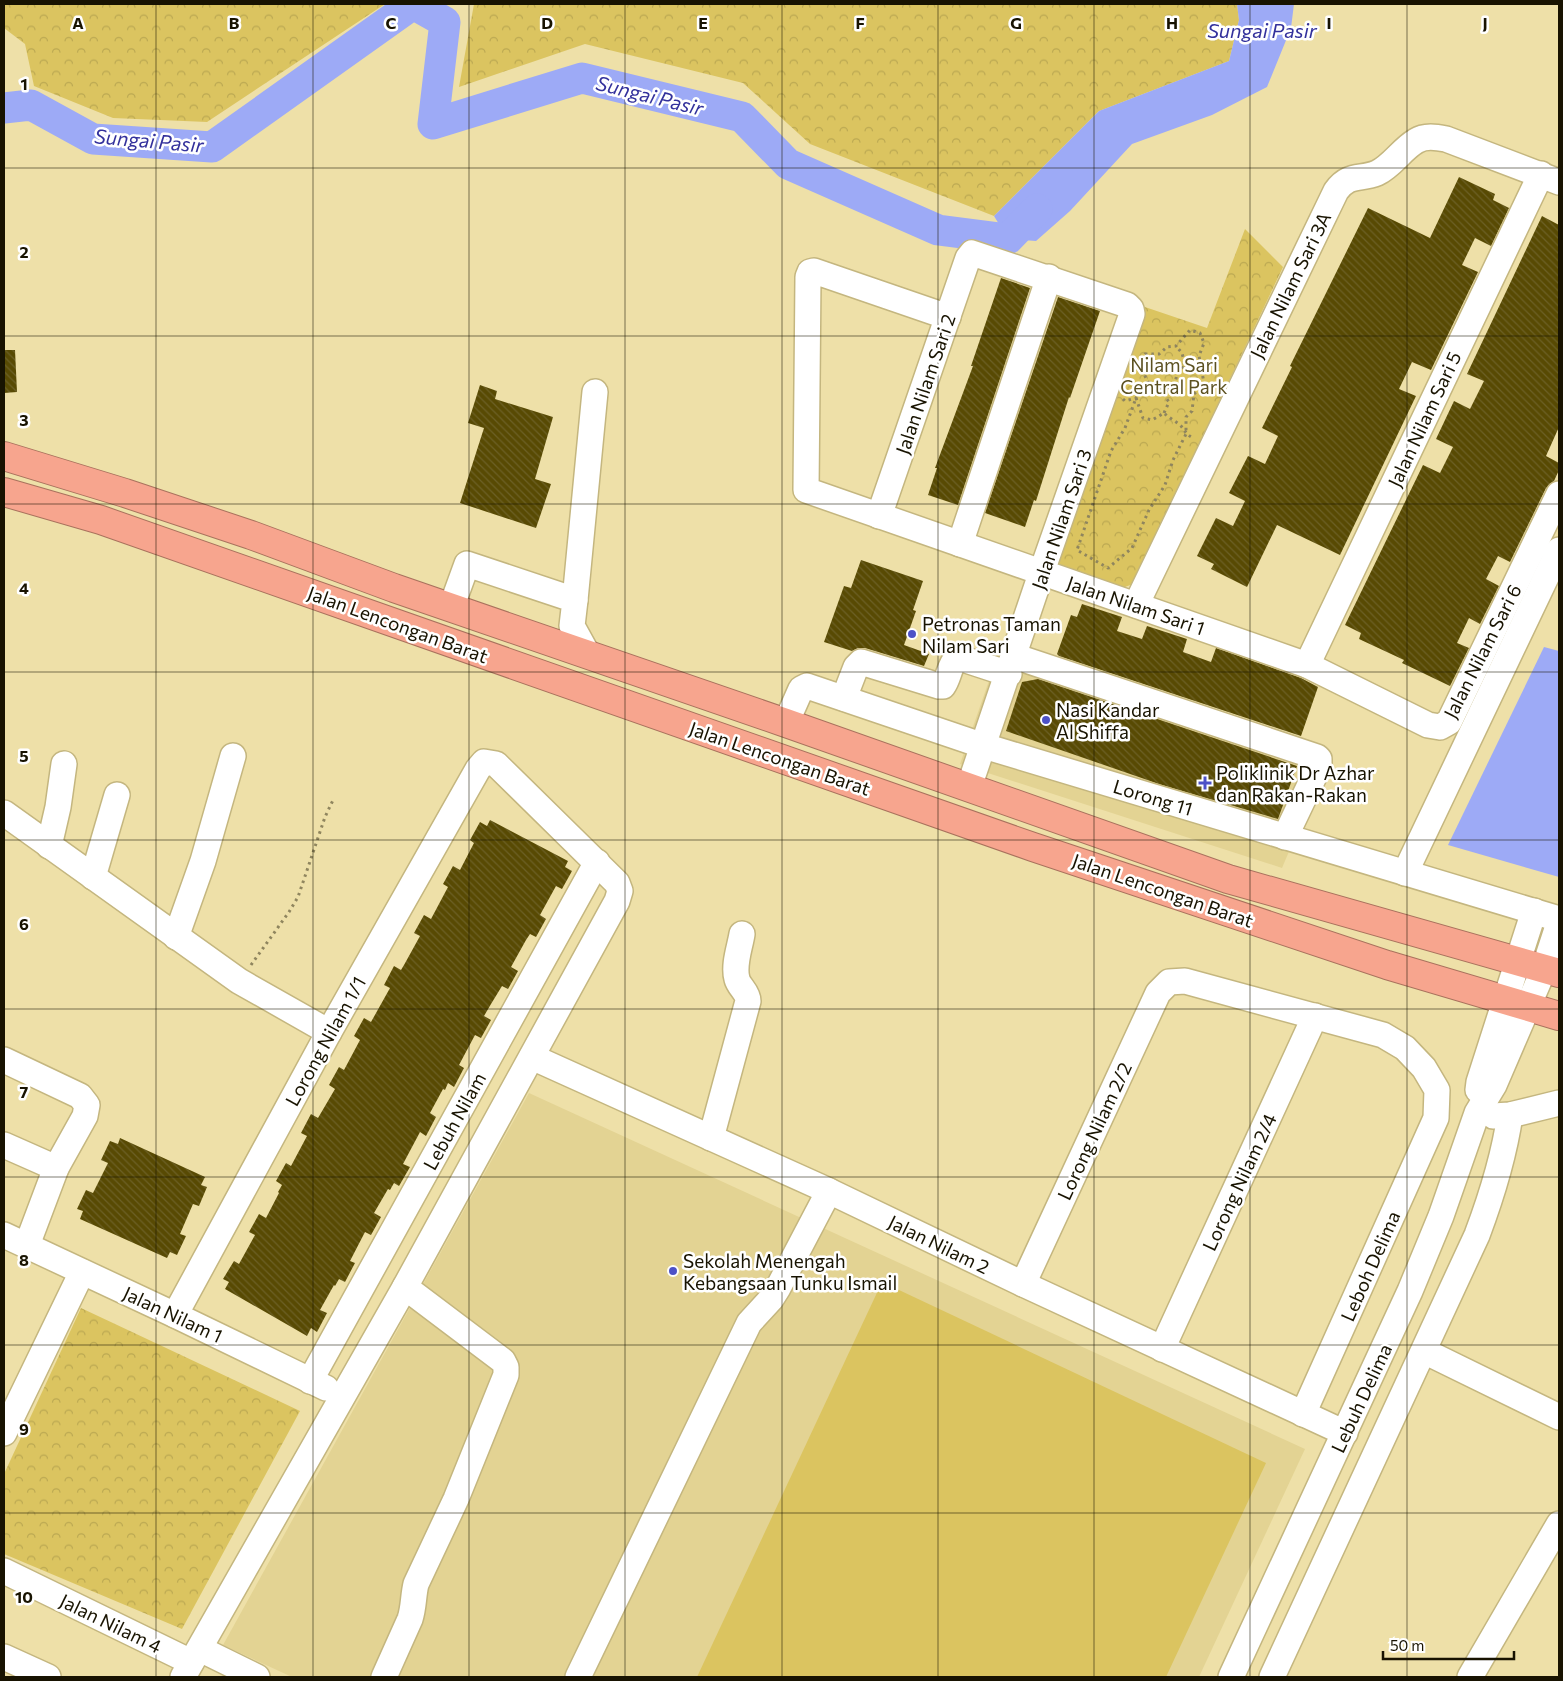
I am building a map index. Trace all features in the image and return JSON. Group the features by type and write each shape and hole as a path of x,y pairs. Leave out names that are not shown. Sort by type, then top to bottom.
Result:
{"highway":[{"name":"Jalan Lencongan Barat","path":"4,456 251,535 452,608 786,723 1228,879 1552,971"},
{"name":"Jalan Lencongan Barat","path":"4,492 101,520 1190,900 1388,965 1559,1016"}],"street":[{"name":"Jalan Nilam Sari 3A","path":"1136,605 1342,182 1377,173 1417,140 1430,136 1446,139 1550,178"},
{"name":"Jalan Nilam Sari 5","path":"1307,665 1550,178"},
{"name":"Jalan Nilam Sari 2","path":"879,516 968,258 972,253 1048,277"},
{"name":"Jalan Nilam Sari 1","path":"948,317 814,271 809,274 806,490 1307,665"},
{"name":"Jalan Nilam Sari 3","path":"969,787 1132,314 1131,308 1127,305 1048,277"},
{"path":"960,544 1048,277"},
{"path":"588,655 572,626 595,392"},
{"name":"Jalan Nilam Sari 6","path":"1307,665 1428,725 1440,727 1449,722 1559,494"},
{"path":"1405,873 1559,550"},
{"path":"452,608 467,564 574,600"},
{"path":"844,698 856,666 861,662 943,686 946,683 953,662 956,658 960,658 1011,665 1317,757 1319,759 1319,766 1285,837"},
{"name":"Lorong 11","path":"786,723 801,689 807,686 984,746 1559,919"},
{"path":"176,937 205,852 233,756"},
{"name":"Lorong Nilam 1/1","path":"175,1315 329,1032 478,769 484,762 496,764 597,862"},
{"path":"49,846 58,808 64,764"},
{"path":"93,877 117,795"},
{"path":"4,813 239,981 329,1032"},
{"path":"191,1663 405,1287 617,901 620,892 617,883 597,862"},
{"name":"Lebuh Nilam","path":"310,1381 597,862"},
{"path":"1517,1003 1518,961 1534,912"},
{"path":"1517,1003 1552,971 1559,923"},
{"path":"711,1138 748,1001 748,995 737,980 736,968 742,934"},
{"name":"Lorong Nilam 2/2","path":"1023,1284 1158,993 1169,982 1184,981 1315,1016"},
{"name":"Lebuh Delima","path":"1231,1677 1410,1291 1440,1216 1477,1113 1494,1085 1517,1003"},
{"name":"Leboh Delima","path":"1304,1414 1436,1118 1437,1090 1424,1068 1405,1048 1383,1035 1315,1016"},
{"name":"Lorong Nilam 2/4","path":"1162,1349 1315,1016"},
{"name":"Jalan Nilam 2","path":"532,1057 829,1191 1023,1284 1345,1433"},
{"path":"4,1060 80,1096 87,1105 85,1116 56,1168 10,1240"},
{"path":"1477,1113 1493,1116 1510,1114 1559,1103"},
{"path":"1272,1677 1477,1235 1493,1191 1506,1144 1510,1114"},
{"path":"4,1145 56,1168"},
{"path":"578,1677 749,1323 771,1299 778,1288 829,1191"},
{"name":"Jalan Nilam 1","path":"10,1240 175,1315 342,1396"},
{"path":"4,1433 82,1272"},
{"path":"384,1677 414,1609 416,1584 456,1499 506,1374 506,1367 503,1361 405,1287"},
{"path":"1424,1351 1559,1417"},
{"path":"1470,1677 1559,1528"},
{"name":"Jalan Nilam 4","path":"4,1571 191,1663 257,1677"},
{"path":"4,1657 48,1677"}],"path":[{"path":"1136,398 1143,418 1152,420 1164,413 1169,402 1156,384 1148,382 1140,366 1145,354 1160,354 1167,347 1176,346 1190,330 1200,333 1204,342 1199,356 1204,383 1194,394 1192,411 1186,418 1186,434 1173,460 1166,485 1149,510 1132,548 1108,568 1077,550 1112,451 1136,398 1148,382"},
{"path":"1161,391 1175,383 1178,374 1185,365 1182,353 1176,346"},
{"path":"1164,413 1181,425 1186,434"},
{"path":"239,981 298,897 325,817 334,798"}],"shaded area":[{"path":"1001,646 1331,753 1282,868 960,764"},
{"name":"Sekolah Menengah Kebangsaan Tunku Ismail","path":"529,1093 1305,1449 1199,1677 292,1677 223,1645"}],"green space":[{"path":"4,4 385,4 207,122 113,118 34,86 25,44 4,28"},
{"path":"474,4 1237,4 1239,20 1229,61 1099,111 994,216 810,144 743,83 585,44 459,87"},
{"name":"Nilam Sari Central Park","path":"1245,229 1283,267 1133,584 1117,590 1056,565 1142,306 1207,328"},
{"path":"882,1282 1266,1463 1166,1677 697,1677"},
{"path":"81,1308 300,1411 182,1629 4,1554 4,1474"}],"water":[{"name":"Sungai Pasir","path":"1237,4 1294,4 1291,28 1267,87 1212,115 1132,144 1070,211 1036,241 1008,239 994,216 1099,111 1229,61 1239,20"},
{"path":"1544,647 1559,651 1559,877 1448,845"}],"building":[{"path":"1459,177 1495,194 1493,200 1509,208 1491,246 1475,238 1462,265 1478,272 1431,370 1412,362 1399,389 1416,396 1340,555 1277,525 1247,587 1211,569 1214,564 1197,556 1216,518 1233,526 1245,501 1229,493 1248,456 1265,464 1278,436 1262,428 1292,367 1290,366 1368,208 1430,238"},
{"path":"1542,216 1559,225 1559,427 1546,456 1559,463 1559,470 1554,481 1546,488 1510,562 1498,556 1486,579 1499,586 1480,624 1469,618 1457,643 1469,648 1450,686 1402,663 1404,660 1359,639 1361,633 1345,625 1423,465 1440,473 1453,447 1436,439 1454,401 1470,409 1484,381 1467,374"},
{"path":"1001,278 1030,288 958,505 928,495 937,468 935,468 973,366 971,366"},
{"path":"1058,297 1100,311 1069,397 1036,501 1034,500 1025,527 985,513"},
{"path":"4,350 15,350 17,392 4,393"},
{"path":"480,385 497,391 495,399 553,417 535,479 551,484 536,528 460,503 484,428 468,423"},
{"path":"861,560 923,581 913,610 916,611 904,645 929,654 924,666 865,648 858,648 852,651 824,642 844,586 851,588"},
{"path":"1082,604 1122,617 1117,631 1142,639 1147,626 1187,639 1183,652 1211,662 1216,648 1301,678 1318,687 1301,736 1059,656 1057,654 1071,615 1077,617"},
{"path":"1038,679 1297,766 1278,819 1159,784 1006,731 1022,682"},
{"path":"490,820 568,861 565,867 572,871 562,889 556,886 540,915 546,919 536,937 530,934 511,967 518,971 508,989 502,986 484,1016 491,1020 481,1038 475,1035 459,1065 464,1068 454,1087 448,1083 445,1090 443,1089 430,1113 436,1117 426,1136 420,1132 403,1164 410,1167 399,1186 394,1183 390,1190 388,1189 374,1213 381,1217 371,1235 365,1232 350,1261 355,1263 345,1282 339,1279 320,1310 327,1313 317,1332 311,1328 307,1336 225,1289 229,1282 223,1279 234,1261 239,1264 255,1235 249,1232 259,1214 266,1218 282,1185 276,1181 286,1163 291,1166 307,1136 301,1133 311,1114 318,1118 335,1089 329,1085 339,1067 344,1070 360,1040 354,1036 364,1018 371,1022 390,988 384,985 394,966 401,970 420,936 414,933 424,915 431,919 448,887 443,884 453,866 460,870 474,843 470,840 480,822 487,826"},
{"path":"120,1138 205,1177 201,1185 207,1187 199,1206 193,1204 180,1234 186,1236 177,1255 170,1252 167,1258 80,1219 83,1211 77,1209 86,1190 93,1193 108,1163 101,1160 110,1141 118,1144"}],"waterway":[{"name":"Sungai Pasir","path":"4,108 31,105 93,139 212,147 413,4 445,22 433,124 582,78 742,117 788,164 938,230 1008,239 1037,209"}],"place":[{"name":"Petronas Taman Nilam Sari","path":"912,634"},
{"name":"Nasi Kandar Al Shiffa","path":"1046,720"},
{"name":"Poliklinik Dr Azhar dan Rakan-Rakan","path":"1205,783"},
{"name":"Sekolah Menengah Kebangsaan Tunku Ismail","path":"673,1271"}]}
